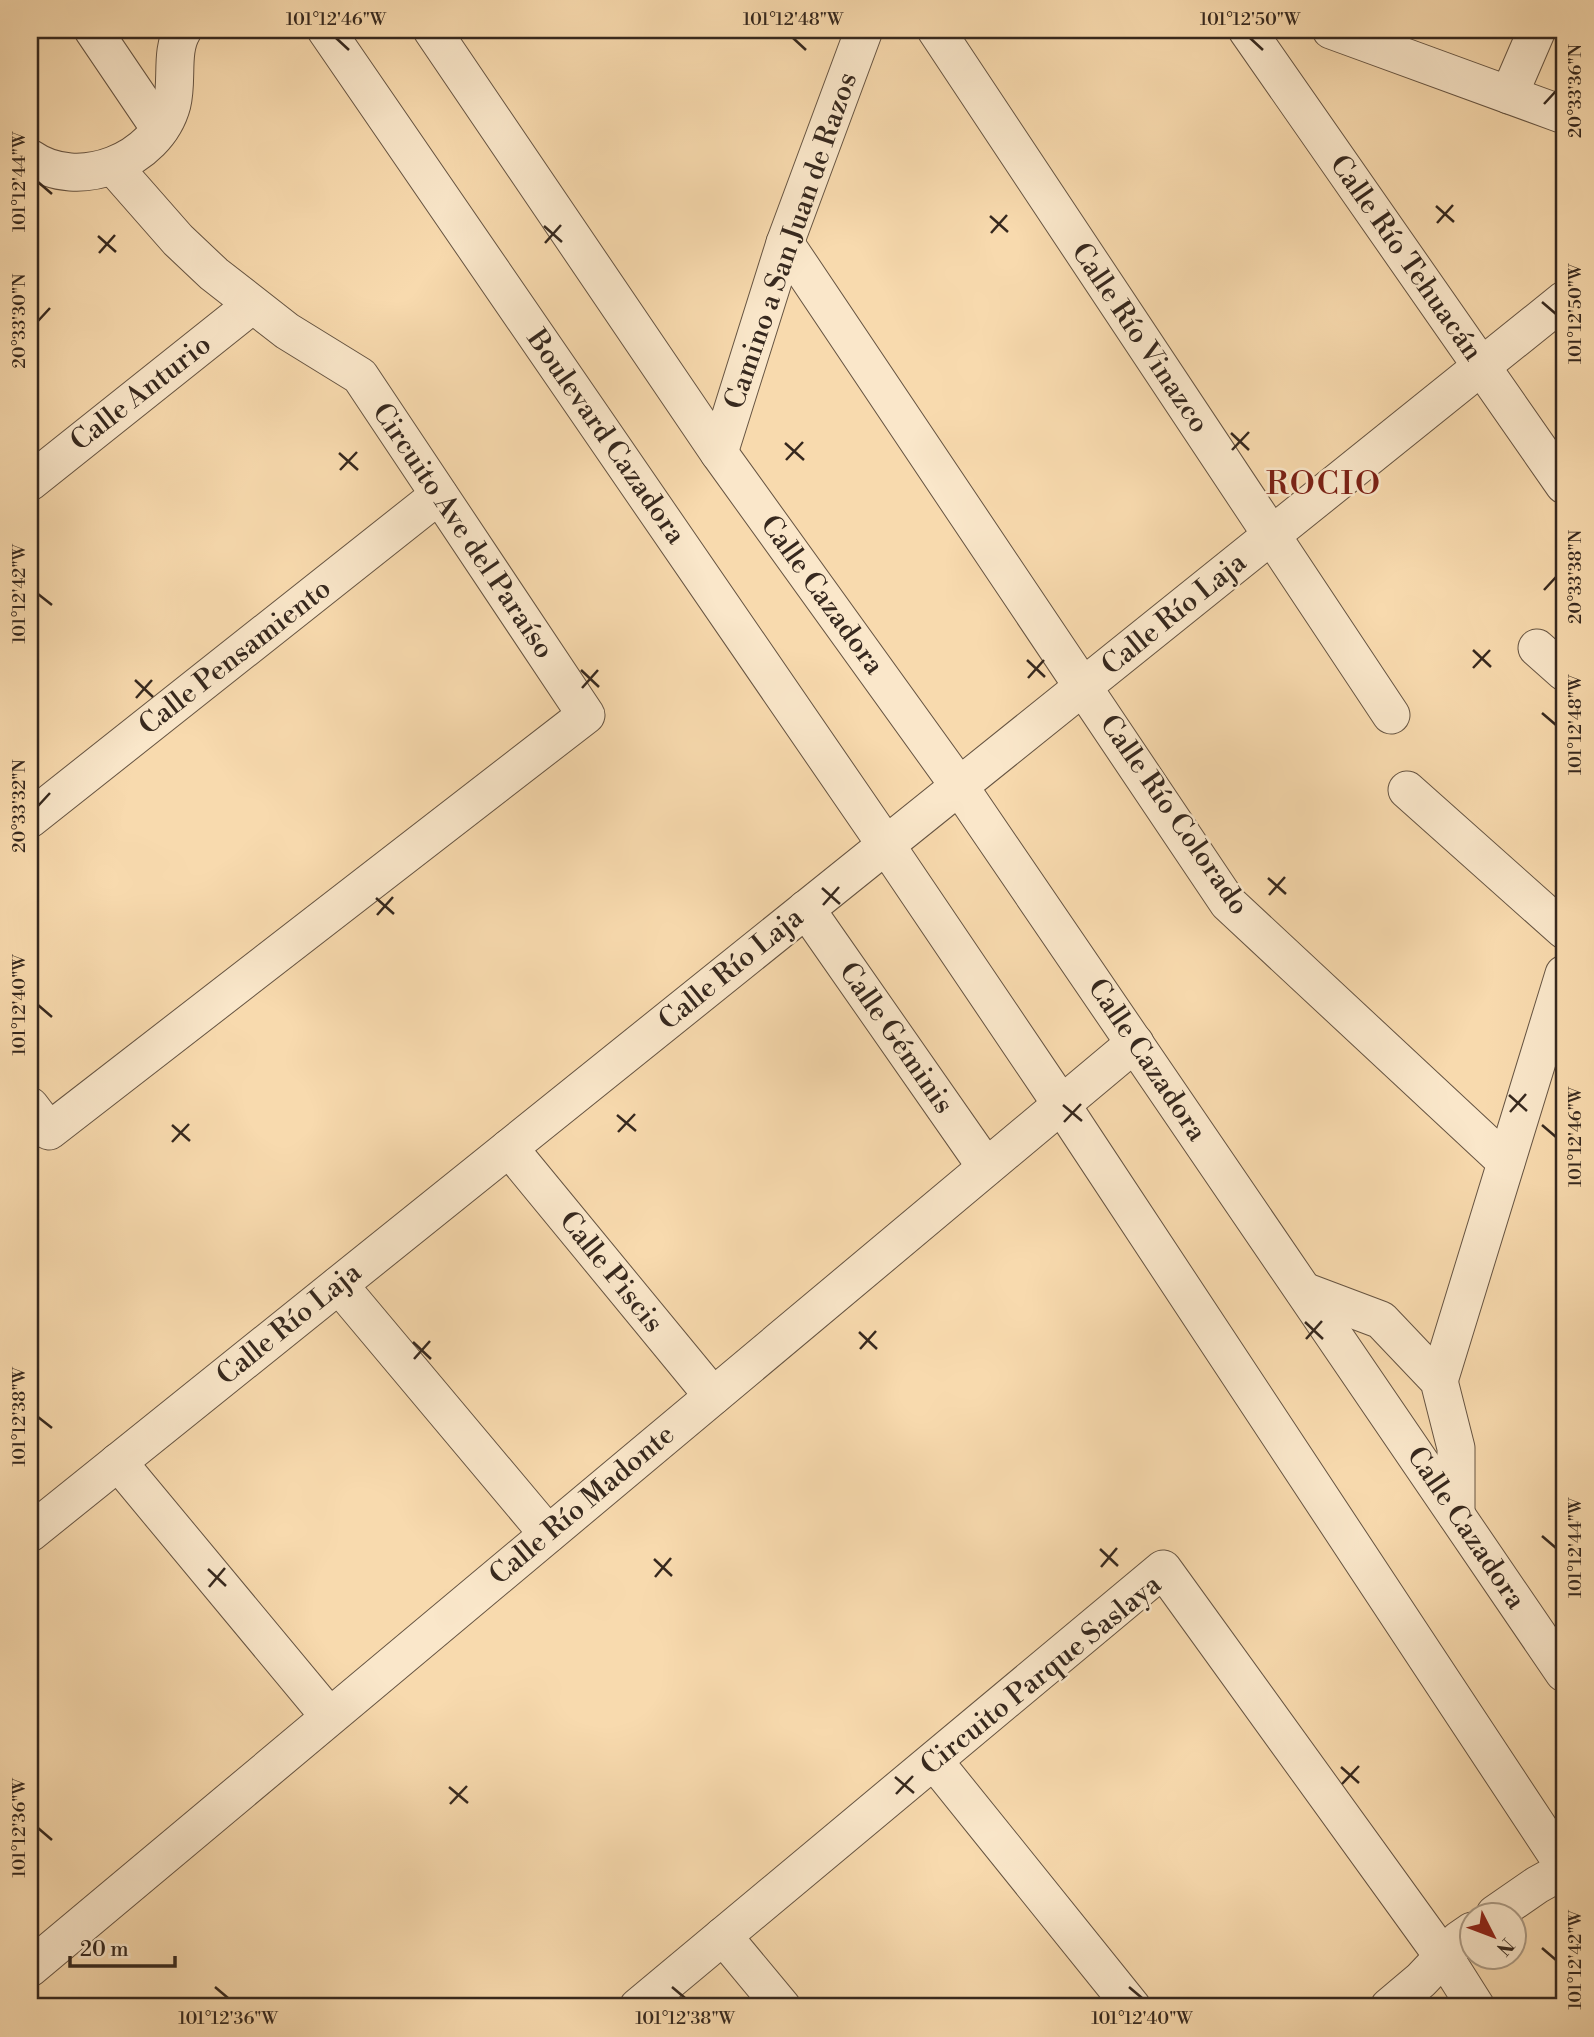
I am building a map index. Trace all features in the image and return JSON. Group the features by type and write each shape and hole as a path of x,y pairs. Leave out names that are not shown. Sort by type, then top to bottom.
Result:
{"street":[{"path":"93,30 160,130"},
{"path":"30,158 61,171 87,172 113,166 147,145 160,130 171,107 176,83 178,37 183,30"},
{"name":"Boulevard Cazadora","path":"326,30 886,845"},
{"path":"432,30 719,453"},
{"name":"Camino a San Juan de Razos","path":"719,453 785,243 864,30"},
{"name":"Calle Río Vinazco","path":"936,30 1391,715"},
{"name":"Calle Río Tehuacán","path":"1247,30 1564,485"},
{"path":"1331,30 1564,115"},
{"path":"1509,95 1536,30"},
{"name":"Circuito Ave del Paraíso","path":"30,1106 49,1131 586,715 360,376 287,331 214,274 178,240 113,166"},
{"name":"Calle Río Colorado","path":"785,243 1228,903 1506,1162"},
{"name":"Calle Río Laja","path":"30,1533 1564,300"},
{"name":"Calle Anturio","path":"30,482 253,305"},
{"name":"Calle Cazadora","path":"719,453 959,786 1564,1673"},
{"name":"Calle Pensamiento","path":"30,819 439,495"},
{"path":"1537,648 1564,673"},
{"path":"1407,790 1564,930"},
{"path":"886,845 1061,1104 1564,1868 1515,1900"},
{"name":"Calle Géminis","path":"806,909 986,1167"},
{"path":"1439,1381 1564,974"},
{"name":"Calle Río Madonte","path":"32,1959 329,1716 1135,1043"},
{"name":"Calle Piscis","path":"509,1148 713,1396"},
{"path":"339,1284 548,1534"},
{"path":"1304,1290 1381,1320 1439,1381 1456,1448 1456,1514"},
{"path":"118,1462 329,1716"},
{"name":"Circuito Parque Saslaya","path":"639,2007 1163,1569 1447,1965"},
{"path":"934,1761 1132,2007"},
{"path":"1528,1920 1564,1898"},
{"path":"723,1936 782,2007"},
{"path":"1389,2007 1447,1965 1458,1950"},
{"path":"1447,1965 1476,2007"}],"district":[{"name":"ROCIO","path":"1324,484"}]}
